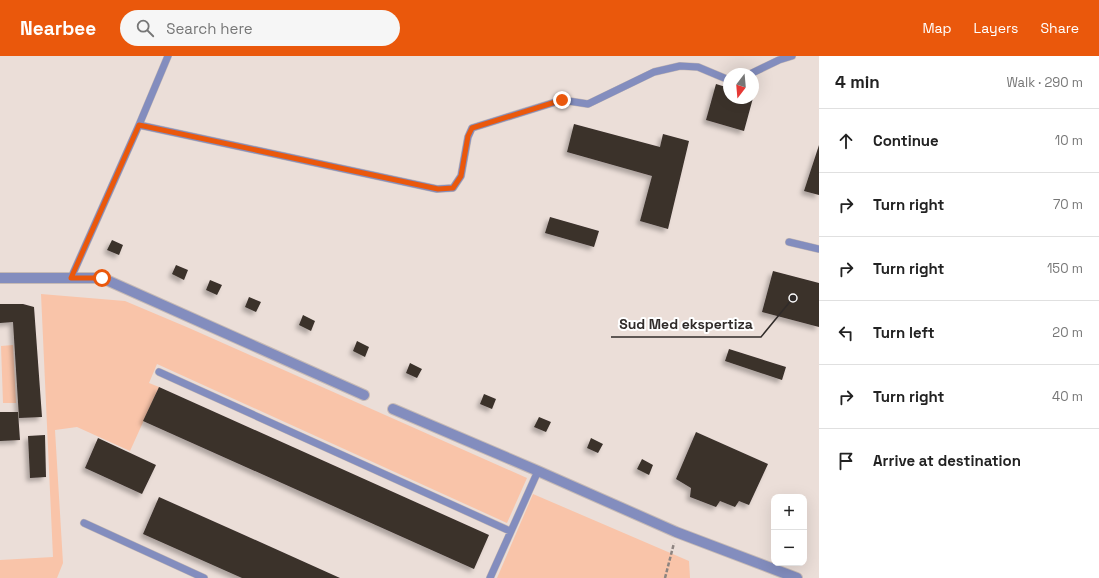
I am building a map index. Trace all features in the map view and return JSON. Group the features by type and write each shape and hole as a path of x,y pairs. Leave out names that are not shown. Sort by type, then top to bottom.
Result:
{"street":[{"path":"0,278 102,278 364,395"},
{"path":"393,409 676,532 797,578"}],"lane":[{"path":"71,278 168,56"},
{"path":"759,70 779,60 792,56"},
{"path":"139,125 438,189 453,188 461,176 468,136 472,128 562,100 588,104 654,72 680,66 698,67 723,77"},
{"path":"789,242 819,249"},
{"path":"159,372 510,531"},
{"path":"490,578 538,472"},
{"path":"84,523 204,578"}],"path":[{"path":"665,578 676,532"}],"shaded area":[{"path":"41,294 125,301 527,478 507,523 157,364 149,383 159,387 130,451 77,427 55,430 63,563 57,578 0,578 0,560 53,557"},
{"path":"13,345 16,403 3,403 1,346"},
{"path":"533,494 689,561 690,578 497,578"}],"building":[{"path":"716,84 723,86 723,104 751,104 744,131 706,120"},
{"path":"574,124 660,147 663,134 689,141 668,229 640,221 652,176 567,152"},
{"path":"819,145 819,195 804,191"},
{"path":"550,217 599,231 594,247 545,233"},
{"path":"112,240 123,245 119,255 107,250"},
{"path":"176,265 188,270 184,280 172,274"},
{"path":"773,271 819,283 819,327 762,312"},
{"path":"210,280 222,285 217,295 206,290"},
{"path":"249,297 261,302 256,312 245,307"},
{"path":"0,304 23,304 34,307 42,417 19,418 13,322 0,323"},
{"path":"303,315 315,321 311,331 299,325"},
{"path":"357,341 369,347 365,357 353,351"},
{"path":"729,349 786,367 782,380 725,361"},
{"path":"410,363 422,369 417,378 406,373"},
{"path":"159,387 489,535 474,569 143,421"},
{"path":"484,394 496,399 492,409 480,404"},
{"path":"0,412 18,412 20,440 0,441"},
{"path":"539,417 551,422 546,432 534,427"},
{"path":"696,432 768,464 749,505 739,501 735,507 720,501 716,507 690,497 691,488 676,479"},
{"path":"45,435 46,477 30,478 28,436"},
{"path":"98,438 156,465 142,494 85,468"},
{"path":"591,438 603,444 598,453 587,448"},
{"path":"642,459 653,465 649,475 637,469"},
{"path":"159,497 340,578 242,578 143,534"}],"place":[{"name":"Sud Med ekspertiza","path":"793,298"}],"route":[{"path":"102,278 71,278 139,125 438,189 453,188 461,176 468,136 472,128 562,100"}]}
